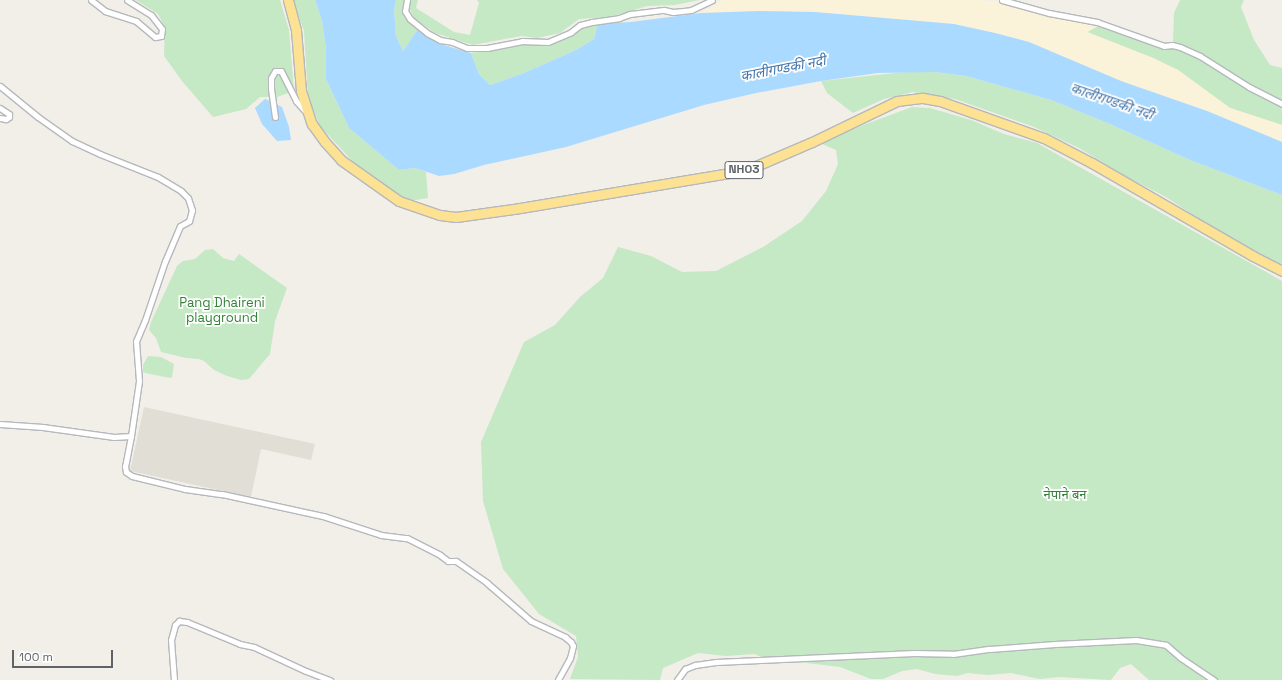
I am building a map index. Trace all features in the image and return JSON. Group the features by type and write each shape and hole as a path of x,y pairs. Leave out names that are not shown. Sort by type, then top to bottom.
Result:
{"highway":[{"name":"NH03","path":"288,0 296,30 301,91 312,124 324,142 341,160 399,201 440,215 456,217 584,199 736,172 756,166 812,142 897,101 923,98 940,101 1044,138 1092,163 1253,256 1282,271"}],"street":[{"path":"91,0 105,10 136,21 155,37 161,36 162,29 151,15 127,0"},
{"path":"407,0 405,11 410,19 427,33 440,40 452,42 467,48 487,48 522,41 548,42 566,35 580,25 619,18 630,14 664,10 673,12 691,10 712,0"},
{"path":"1002,0 1049,13 1097,22 1164,46 1172,45 1180,47 1200,56 1255,90 1282,104"},
{"path":"275,117 271,78 275,71 281,71 296,101 303,108 312,124"},
{"path":"0,86 38,117 72,141 100,154 158,176 170,186 181,191 188,198 192,210 189,221 180,226 165,261 145,320 136,341 139,381 131,436 124,466 126,472 132,476 185,489 222,494 323,516 381,535 407,538 440,555 448,561 456,561 487,583 531,621 565,637 571,642 573,646 570,658 558,680"},
{"path":"0,108 9,114 9,118 6,120 0,118"},
{"path":"0,424 43,427 114,437 131,436"},
{"path":"174,680 171,640 175,625 179,621 186,622 240,644 254,647 300,669 330,680"},
{"path":"677,680 686,669 695,665 716,662 914,653 953,654 990,649 1136,640 1166,645 1181,658 1214,680"}],"shaded area":[{"path":"144,407 315,444 311,460 261,449 251,497 130,471"}],"green space":[{"path":"136,0 280,0 289,30 294,91 277,97 260,97 246,109 213,117 182,81 164,56 165,27 158,14"},
{"path":"293,0 315,0 322,21 326,49 326,79 349,128 399,170 415,168 426,172 428,198 409,201 382,183 357,166 320,126 308,97 304,31"},
{"path":"396,0 405,0 402,10 404,17 418,29 403,51 396,36 394,10"},
{"path":"411,0 418,0 416,8 454,32 470,35 479,3 477,0 700,0 675,5 647,6 610,17 579,19 560,33 537,38 521,36 473,45 435,33 414,18 409,7"},
{"path":"1180,0 1244,0 1241,7 1254,40 1270,65 1282,68 1282,101 1251,86 1204,56 1173,42 1174,13"},
{"path":"598,24 594,39 576,50 524,73 490,85 479,74 471,53 522,43 546,45 564,39 584,27"},
{"path":"1098,26 1164,49 1178,49 1204,61 1263,98 1282,107 1282,125 1230,108 1178,70 1153,58 1087,32"},
{"path":"905,72 935,72 966,76 1051,100 1110,124 1190,160 1282,195 1282,265 1219,232 1166,197 1125,176 1079,148 1034,127 955,99 913,92 884,99 853,113 827,93 821,81"},
{"name":"नेपाने बन","path":"912,107 930,108 971,120 1004,134 1037,143 1282,281 1282,680 1149,680 1131,664 1120,668 1111,680 1059,677 1040,679 1011,673 988,675 968,673 957,676 935,674 917,669 902,671 883,679 871,679 840,667 765,658 754,654 726,656 698,653 663,668 660,680 570,679 578,657 576,636 539,614 503,569 483,501 481,442 524,342 555,325 580,297 603,278 618,247 651,256 682,272 716,271 763,247 802,221 826,191 838,164 836,150 820,143"},
{"name":"Pang Dhaireni playground","path":"213,249 223,258 234,261 239,254 287,288 275,321 270,354 249,379 241,380 227,376 214,370 204,361 199,359 186,358 161,352 156,338 149,330 151,322 177,266 183,261 195,259 205,250"},
{"path":"148,356 161,357 174,364 172,377 170,378 145,373 143,371 143,365"}],"sand":[{"path":"722,0 975,0 1005,2 1092,22 1098,26 1087,32 1153,58 1178,70 1230,108 1282,125 1282,142 1207,111 1121,81 1029,42 995,33 954,24 815,12 759,11 701,13"}],"water":[{"name":"कालीगण्डकी नदी","path":"315,0 396,0 394,10 396,36 403,51 418,29 437,43 471,53 479,74 490,85 524,73 576,50 594,39 598,24 631,22 701,13 759,11 815,12 954,24 1029,42 1121,81 1207,111 1282,142 1282,195 1190,160 1110,124 1051,100 966,76 935,72 878,73 821,81 756,93 704,105 566,147 484,165 454,174 439,176 415,168 399,170 349,128 326,79 326,49 322,21"},
{"path":"265,99 282,107 289,127 291,140 277,141 262,124 255,108"}]}
